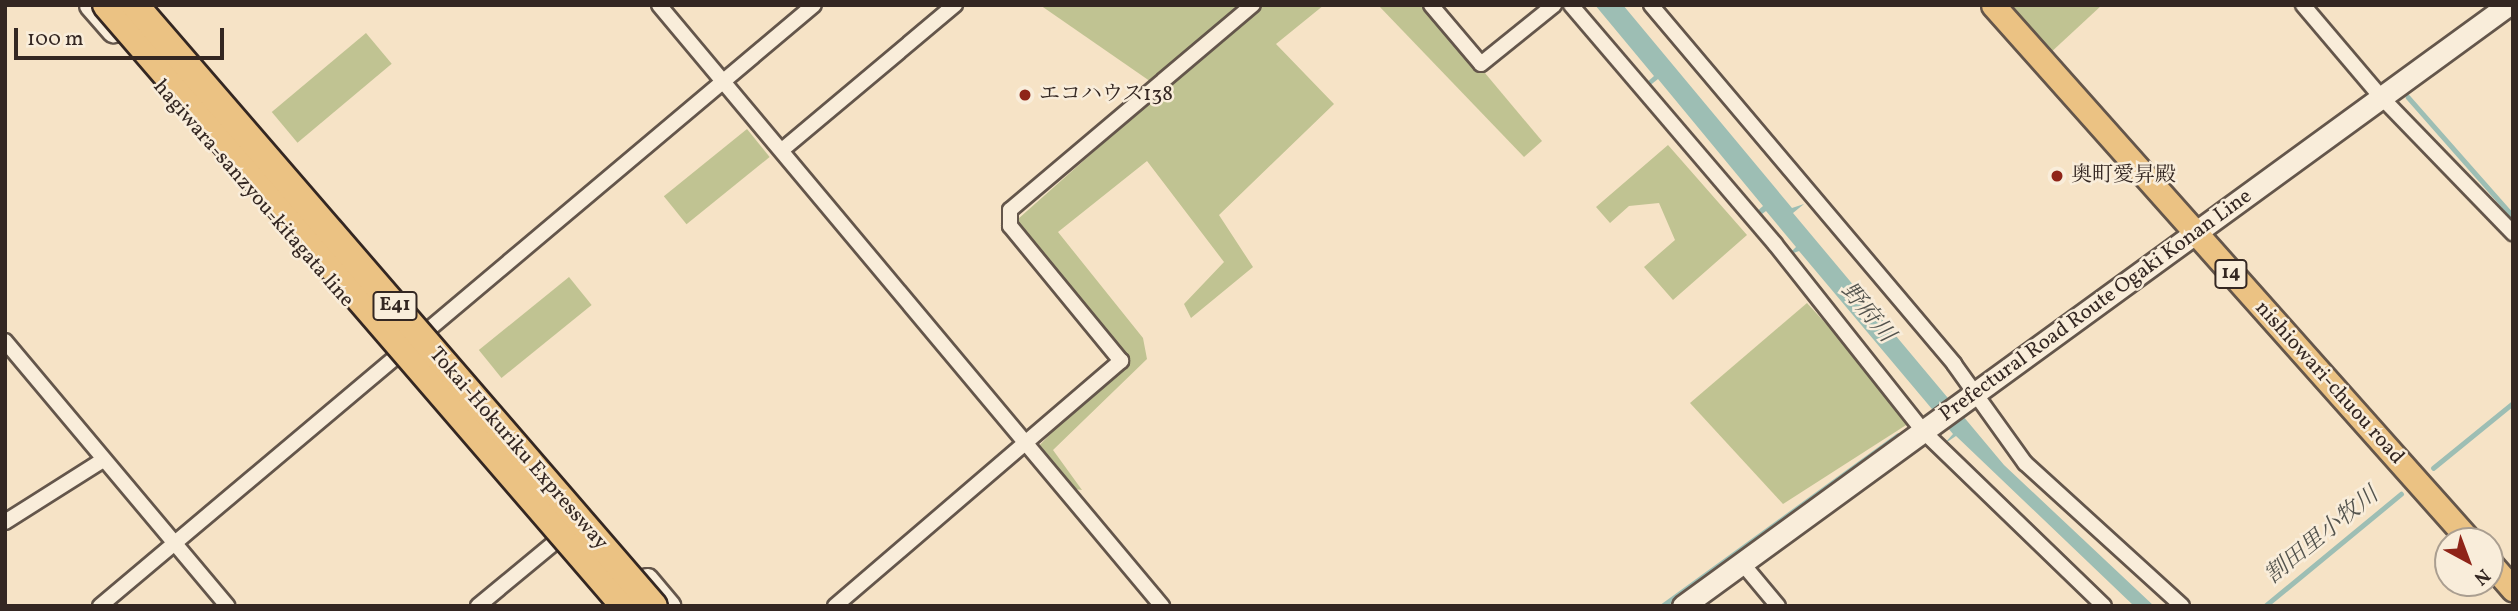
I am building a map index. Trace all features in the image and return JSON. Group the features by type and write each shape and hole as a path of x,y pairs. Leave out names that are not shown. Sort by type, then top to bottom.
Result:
{"highway":[{"name":"Tokai-Hokuriku Expressway","path":"106,5 624,606"},
{"name":"Tokai-Hokuriku Expressway","path":"135,5 654,606"}],"main road":[{"name":"hagiwara-sanzyou-kitagata line","path":"90,5 608,606"},
{"path":"151,5 670,606"},
{"name":"nishiowari-chuou road","path":"1993,5 2457,527"},
{"name":"Prefectural Road Route Ogaki Konan Line","path":"1683,606 1833,493 1974,397 2508,5"}],"street":[{"path":"659,5 1162,606"},
{"path":"100,606 814,5"},
{"path":"782,150 955,5"},
{"path":"835,606 1121,361 1010,226 1010,210 1253,5"},
{"path":"1431,5 1481,64 1554,5"},
{"path":"1571,5 1775,244 1924,432 2104,606"},
{"path":"1651,5 1954,364 1974,397 2025,463 2182,606"},
{"path":"2302,5 2381,97 2513,233"},
{"path":"5,341 227,606"},
{"path":"5,522 103,460"},
{"path":"478,606 554,543"},
{"path":"1742,563 1778,606"}],"green space":[{"path":"1040,5 1245,5 1157,86"},
{"path":"1259,5 1324,5 1276,44 1334,104 1219,215 1253,267 1191,318 1184,304 1224,262 1147,161 1058,232 1143,338 1147,359 1053,450 1082,490 1075,489 1033,452 1121,361 1010,226"},
{"path":"1378,5 1428,5 1542,141 1524,157"},
{"path":"2006,5 2102,5 2048,55"},
{"path":"366,33 392,64 297,143 272,112"},
{"path":"747,129 770,157 687,224 664,196"},
{"path":"1668,145 1747,235 1673,300 1644,267 1675,240 1659,203 1629,206 1610,223 1596,207"},
{"path":"569,277 592,305 502,378 479,350"},
{"path":"1807,303 1914,420 1783,504 1690,403"}],"water":[{"name":"野府川","path":"1595,5 1623,5 1792,208 1804,204 1793,213 2004,465 2154,606 2134,606 1956,436 1944,444 1953,434 1799,251 1788,255 1796,247 1766,211 1758,217 1755,213 1763,206 1658,79 1648,87 1645,84 1654,76"}],"waterway":[{"path":"2408,97 2513,216"},
{"name":"割田里小牧川","path":"2433,468 2513,403"},
{"path":"1662,606 1898,435"},
{"name":"割田里小牧川","path":"2265,606 2401,494"}],"place":[{"name":"エコハウス138","path":"1025,95"},
{"name":"奥町愛昇殿","path":"2057,176"}]}
